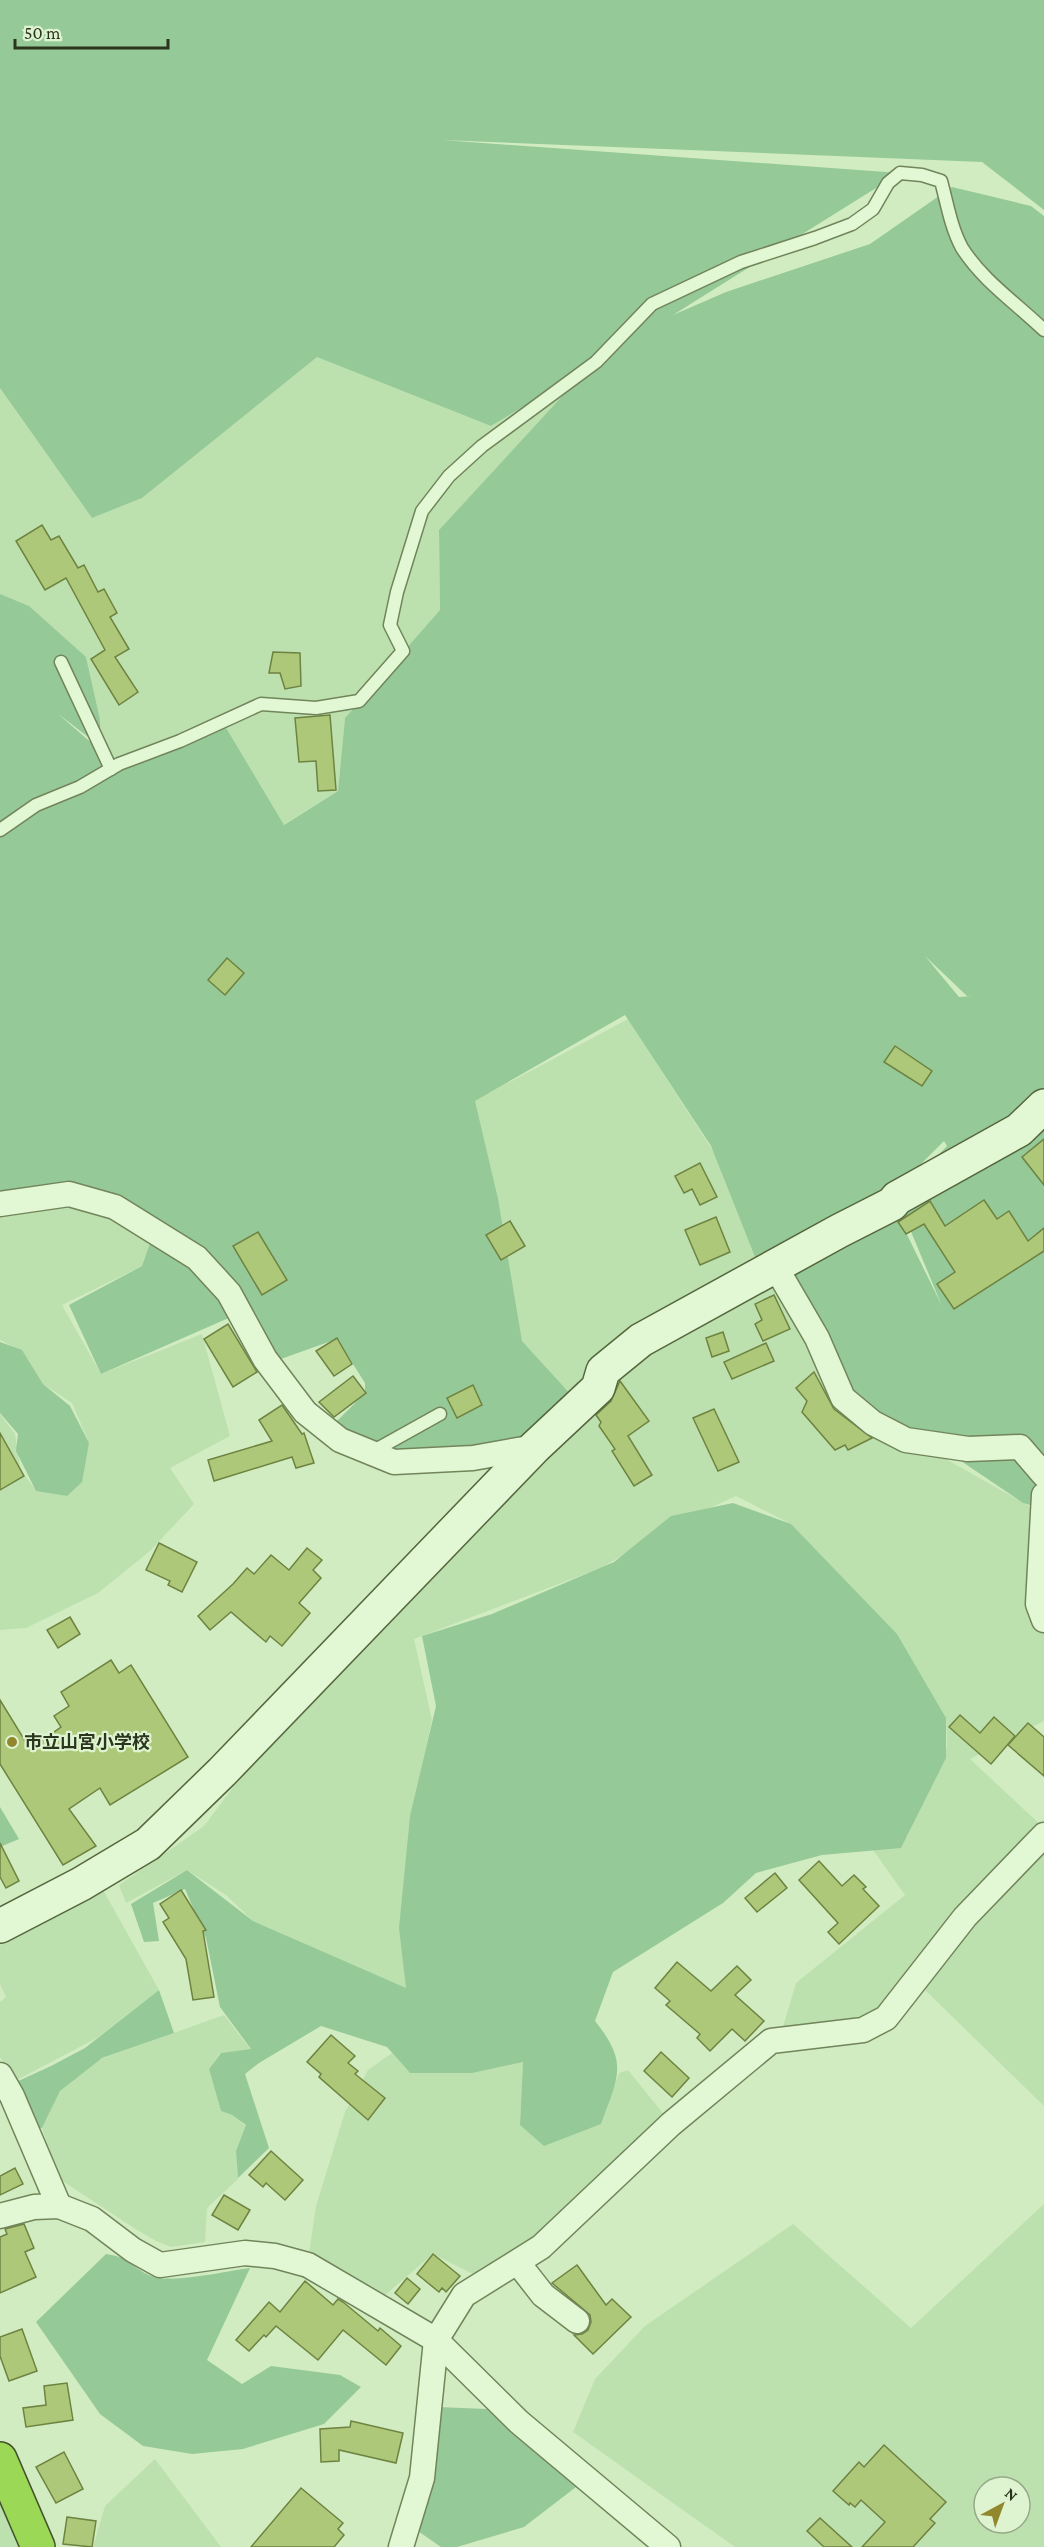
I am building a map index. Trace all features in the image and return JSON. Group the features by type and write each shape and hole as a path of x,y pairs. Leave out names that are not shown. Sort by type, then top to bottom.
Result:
{"highway":[{"path":"0,2459 38,2547"}],"street":[{"path":"0,1926 81,1884 148,1844 222,1772 535,1447 598,1388 603,1371 641,1340 892,1204 897,1198 1019,1130 1044,1106"},
{"path":"0,1204 69,1194 115,1207 197,1258 229,1293 265,1359 305,1412 340,1440 394,1462 473,1458 535,1447"},
{"path":"775,1266 817,1338 843,1398 873,1423 906,1440 968,1449 1020,1447 1044,1474"},
{"path":"1044,1494 1038,1604 1044,1620"},
{"path":"401,2547 422,2478 436,2340 464,2295 541,2247 671,2124 771,2041 863,2030 886,2018 965,1917 1044,1835"},
{"path":"0,2075 12,2096 59,2206"},
{"path":"0,2216 34,2207 59,2206 92,2219 133,2250 160,2265 245,2253 275,2256 308,2265 436,2340 519,2422 668,2547"},
{"path":"518,2263 543,2295 577,2321"}],"lane":[{"path":"0,830 36,805 80,787 111,769 261,704 316,708 359,701 403,651 390,625 397,592 422,512 449,476 482,446 596,362 652,304 741,262 852,224 873,208 888,183 900,173 922,175 941,182 962,248 993,286 1044,330"},
{"path":"61,662 111,769"},
{"path":"370,1453 440,1414"}],"green space":[{"path":"0,0 1044,0 1044,210 982,162 442,140 900,173 673,315 726,292 870,244 952,187 1031,206 1044,216 1044,1509 1023,1503 930,1440 864,1410 821,1346 786,1260 892,1204 942,1306 897,1198 947,1146 944,1141 884,1201 759,1267 711,1146 625,1015 475,1101 498,1199 522,1341 576,1400 535,1447 423,1460 330,1428 365,1393 365,1383 337,1339 278,1360 240,1313 101,1374 69,1305 142,1266 154,1232 119,1206 0,1202 0,594 29,606 86,657 100,720 101,747 57,713 117,765 180,741 219,716 284,825 338,791 345,718 440,610 439,530 590,366 491,426 317,357 142,498 92,518 0,388","holes":["925,956 967,996 972,996 959,997"]},
{"path":"315,356 491,426 597,359 439,530 440,610 345,718 338,791 283,825 219,716 109,770 86,657 0,598 0,388 92,518 142,498"},
{"path":"628,1019 715,1154 788,1288 912,1440 1029,1506 1044,1512 1044,1721 970,1759 1044,1828 1044,2106 922,1987 832,2034 782,2030 796,1983 905,1895 873,1850 907,1837 947,1746 946,1718 791,1524 736,1496 675,1524 601,1568 414,1639 432,1720 408,1834 406,1989 253,1921 226,1895 187,1870 126,1903 119,1885 204,1826 261,1750 404,1608 492,1485 581,1405 522,1341 474,1101"},
{"path":"69,1194 154,1235 142,1266 62,1305 101,1374 202,1334 230,1436 170,1468 194,1504 150,1551 98,1593 26,1628 0,1630 0,1414 15,1434 21,1471 36,1490 67,1496 89,1443 72,1403 43,1384 23,1352 0,1340 0,1204"},
{"path":"0,1342 22,1350 43,1384 70,1406 89,1443 82,1482 67,1496 36,1491 16,1451 18,1434 0,1413"},
{"path":"733,1503 791,1524 897,1634 946,1718 946,1758 901,1848 822,1855 756,1873 723,1903 613,1972 595,2021 613,2048 617,2071 616,2082 601,2124 544,2146 520,2125 523,2062 472,2073 410,2073 387,2047 321,2026 259,2063 245,2074 269,2148 238,2178 236,2151 246,2125 232,2115 221,2111 209,2069 221,2053 251,2049 220,2007 206,1938 185,1889 153,1903 159,1941 144,1942 131,1904 187,1870 253,1921 406,1988 399,1928 410,1816 436,1706 422,1636 492,1614 614,1562 671,1516"},
{"path":"0,1807 19,1839 0,1847"},
{"path":"103,1890 159,1990 97,2038 15,2081 0,2057 0,2002 6,1997 0,1984 0,1945"},
{"path":"159,1990 174,2033 102,2058 60,2091 42,2128 34,2129 14,2083 85,2048"},
{"path":"224,2015 251,2050 220,2053 209,2069 221,2111 232,2115 246,2126 236,2151 238,2179 207,2208 205,2242 171,2247 134,2228 58,2178 42,2128 60,2091 95,2061"},
{"path":"392,2053 408,2071 523,2062 520,2125 601,2124 619,2073 628,2070 666,2117 545,2236 479,2277 433,2254 383,2297 309,2254 316,2206 345,2112 368,2070"},
{"path":"1044,2204 1044,2547 735,2547 573,2432 595,2379 645,2326 793,2224 911,2328"},
{"path":"106,2254 126,2260 145,2273 160,2278 185,2278 250,2268 207,2360 242,2384 271,2366 340,2375 361,2387 324,2424 243,2449 192,2454 143,2446 100,2414 36,2322"},
{"path":"438,2407 487,2409 576,2487 524,2527 457,2547 441,2547 415,2529"},
{"path":"155,2459 221,2547 93,2547 105,2506"},
{"path":"0,2499 20,2547 0,2547"}],"building":[{"path":"42,525 51,540 59,536 78,568 84,565 98,592 104,589 117,613 110,617 129,649 115,657 138,692 119,705 91,659 105,650 66,578 45,590 16,541"},
{"path":"273,652 300,653 301,686 285,689 280,673 269,673"},
{"path":"330,715 336,790 318,791 316,761 299,762 295,718"},
{"path":"227,958 244,973 225,995 208,980"},
{"path":"895,1046 932,1071 922,1086 884,1062"},
{"path":"1044,1139 1044,1185 1022,1157"},
{"path":"700,1163 717,1197 700,1205 692,1189 684,1193 675,1176"},
{"path":"984,1200 997,1219 1009,1211 1028,1241 1044,1228 1044,1251 954,1309 937,1284 955,1272 924,1224 906,1234 898,1222 930,1201 945,1226"},
{"path":"716,1217 730,1252 700,1265 685,1230"},
{"path":"510,1221 525,1246 501,1260 486,1235"},
{"path":"258,1232 287,1280 262,1295 233,1246"},
{"path":"774,1295 790,1329 763,1341 755,1324 762,1320 755,1304"},
{"path":"228,1324 257,1372 233,1387 204,1339"},
{"path":"723,1332 729,1351 712,1357 706,1338"},
{"path":"337,1338 352,1364 334,1376 316,1351"},
{"path":"766,1343 774,1361 732,1379 724,1362"},
{"path":"814,1372 834,1409 872,1438 848,1450 845,1445 835,1450 802,1412 807,1401 796,1388"},
{"path":"353,1376 366,1393 334,1417 319,1402"},
{"path":"620,1381 649,1421 628,1436 652,1475 634,1486 612,1451 615,1449 599,1426 601,1422 596,1415 611,1401"},
{"path":"473,1385 482,1405 457,1418 447,1398"},
{"path":"282,1405 302,1434 304,1433 314,1463 296,1468 292,1457 214,1481 208,1460 272,1441 259,1420"},
{"path":"714,1409 739,1462 718,1471 693,1418"},
{"path":"0,1433 24,1476 0,1490"},
{"path":"159,1543 197,1562 182,1592 168,1585 170,1581 146,1570"},
{"path":"307,1548 322,1560 313,1570 321,1578 299,1603 310,1613 282,1646 270,1636 266,1642 231,1612 210,1630 198,1616 247,1568 254,1574 271,1555 289,1570"},
{"path":"70,1617 80,1634 58,1648 47,1630"},
{"path":"111,1660 119,1673 131,1665 188,1757 110,1805 100,1788 69,1809 96,1846 63,1865 0,1764 0,1700 30,1749 61,1727 54,1716 69,1706 61,1692"},
{"path":"960,1715 980,1733 994,1717 1015,1736 991,1764 949,1727"},
{"path":"1028,1723 1044,1737 1044,1776 1008,1745"},
{"path":"0,1843 19,1881 6,1888 0,1877"},
{"path":"819,1861 842,1886 854,1875 866,1887 863,1889 879,1906 839,1944 828,1932 838,1923 799,1880"},
{"path":"775,1873 787,1888 757,1912 745,1898"},
{"path":"181,1890 206,1930 203,1931 214,1997 193,2000 186,1959 163,1922 169,1918 160,1904"},
{"path":"677,1962 711,1991 737,1966 751,1980 735,1995 764,2021 745,2041 732,2029 710,2051 697,2038 700,2034 666,2005 670,2001 655,1988"},
{"path":"331,2035 355,2056 348,2063 358,2071 355,2074 385,2098 368,2120 319,2077 321,2074 307,2062"},
{"path":"661,2052 689,2078 672,2097 644,2071"},
{"path":"271,2151 303,2180 285,2200 266,2183 263,2187 249,2175"},
{"path":"15,2168 23,2184 0,2195 0,2176"},
{"path":"224,2195 250,2210 238,2230 212,2215"},
{"path":"24,2224 34,2248 25,2252 36,2277 0,2293 0,2237 7,2234 5,2229"},
{"path":"433,2254 460,2276 446,2292 442,2288 439,2292 417,2274"},
{"path":"577,2265 606,2305 612,2299 631,2317 593,2354 574,2335 588,2330 591,2322 590,2315 552,2283"},
{"path":"407,2278 420,2289 408,2304 395,2293"},
{"path":"305,2281 333,2305 338,2299 343,2302 378,2331 380,2328 401,2346 386,2365 343,2330 318,2360 276,2326 249,2351 236,2340 269,2302 280,2312"},
{"path":"22,2329 37,2371 9,2381 0,2356 0,2337"},
{"path":"67,2383 73,2420 26,2427 23,2408 46,2405 44,2386"},
{"path":"351,2421 403,2433 396,2463 339,2450 339,2461 321,2462 320,2429 350,2427"},
{"path":"884,2445 946,2502 930,2519 935,2523 913,2547 862,2547 885,2522 861,2500 855,2507 850,2503 849,2505 833,2491 859,2462 864,2467"},
{"path":"64,2452 83,2489 56,2503 36,2467"},
{"path":"301,2488 343,2523 338,2529 344,2535 334,2547 251,2547"},
{"path":"67,2517 96,2521 92,2547 63,2544"},
{"path":"820,2518 852,2547 824,2547 807,2531"}],"place":[{"name":"市立山宮小学校","path":"12,1742"}]}
